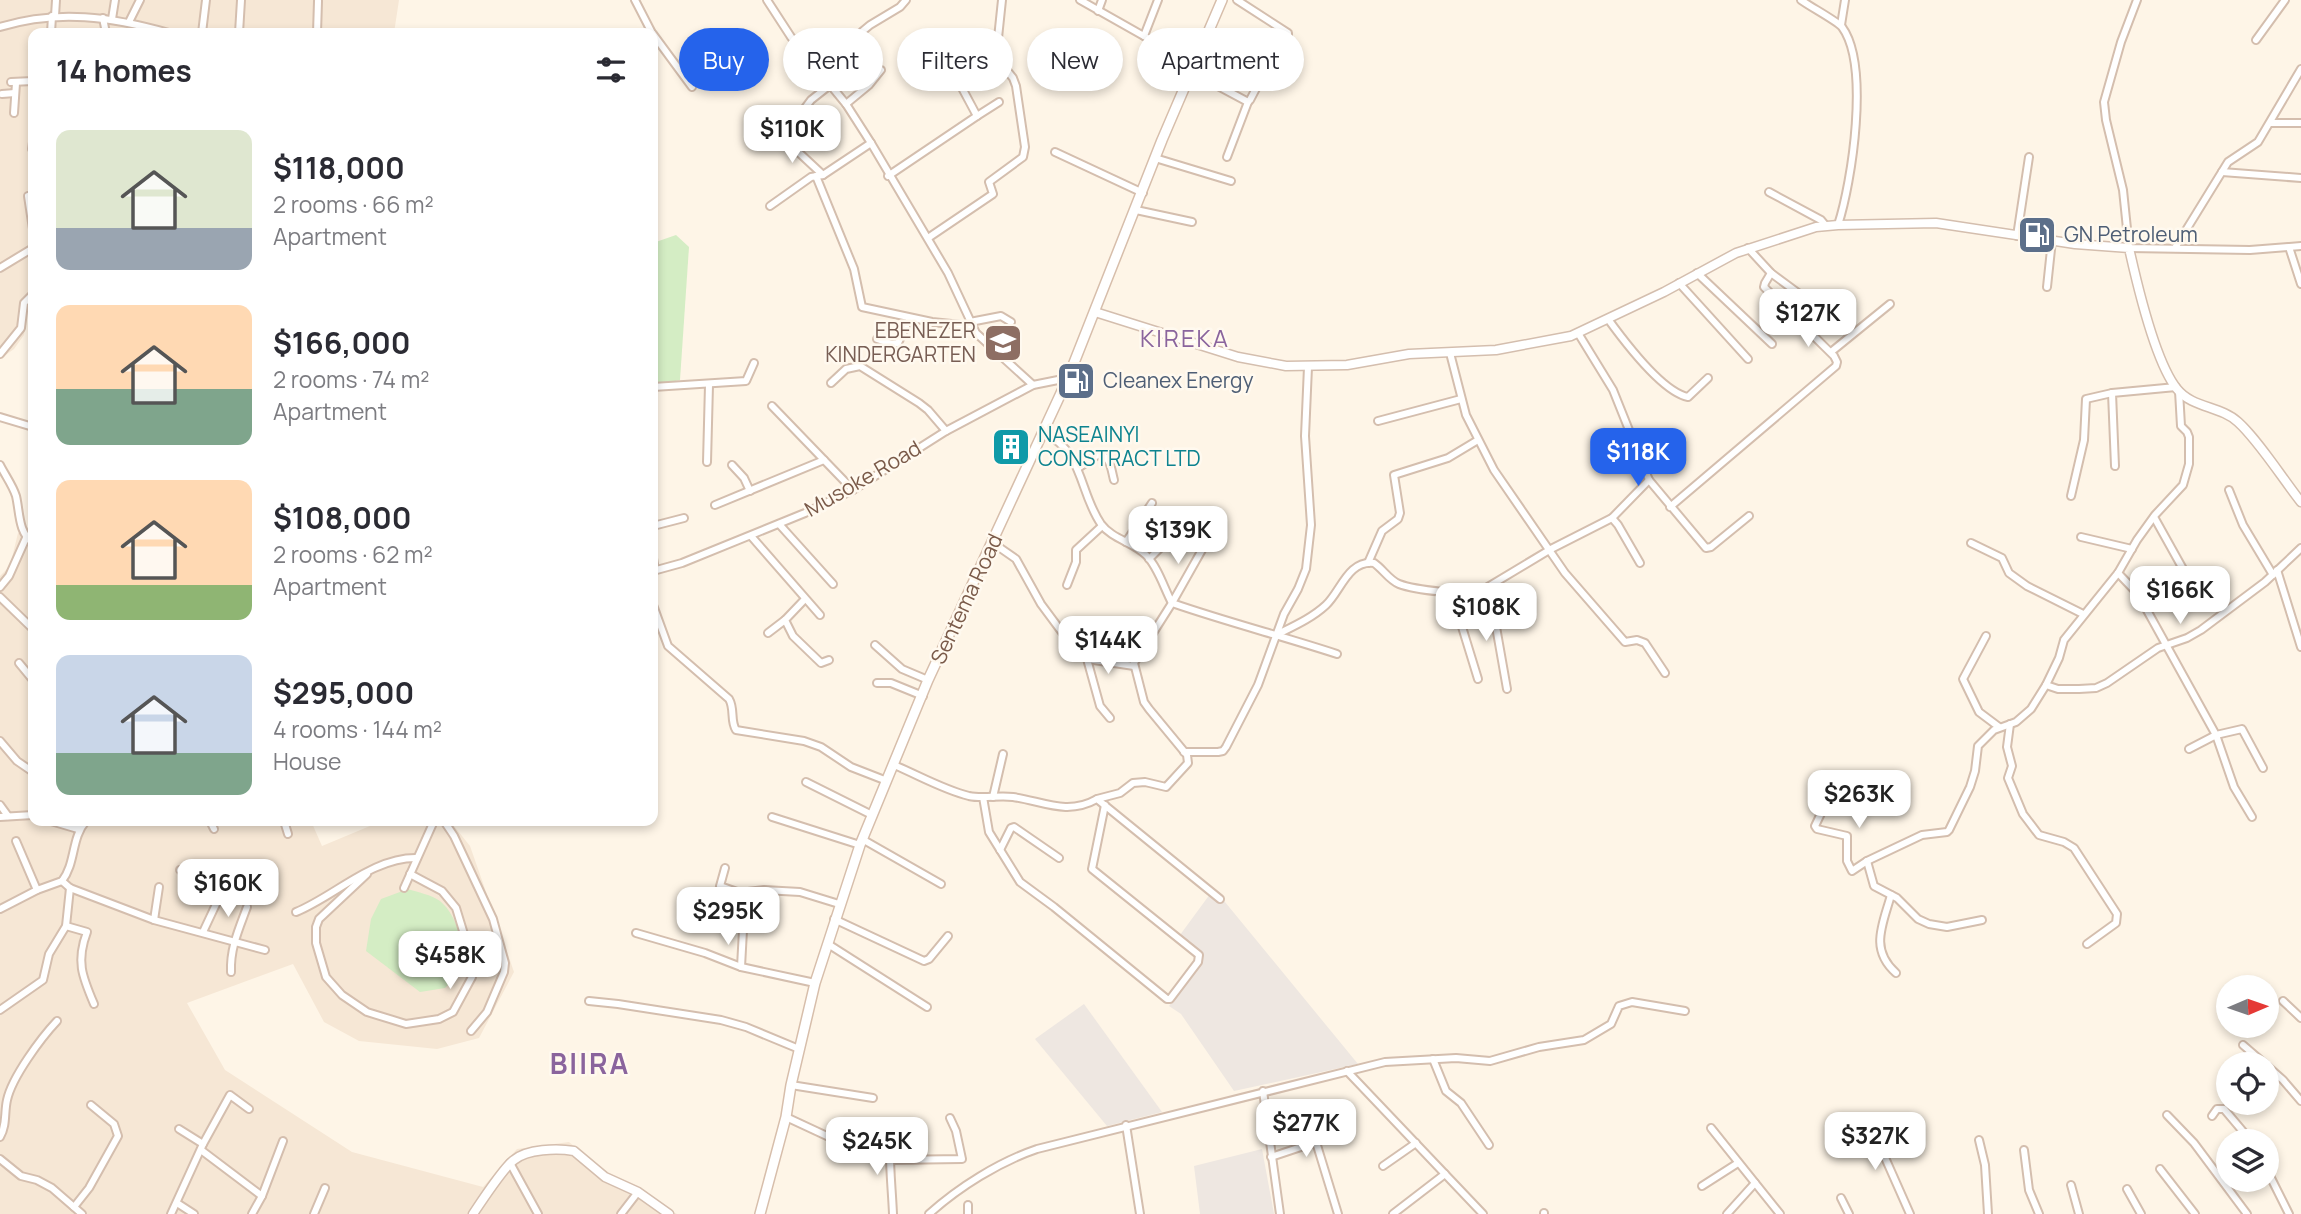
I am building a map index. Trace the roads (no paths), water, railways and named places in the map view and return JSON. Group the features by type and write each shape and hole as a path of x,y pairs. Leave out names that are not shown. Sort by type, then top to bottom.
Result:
{"main road":[{"name":"Sentema Road","path":"1210,28 1222,0"},
{"name":"Sentema Road","path":"760,1214 786,1117 790,1085 815,983 861,842 928,680 1045,433 1184,91"}],"street":[{"path":"52,28 57,0"},
{"path":"112,19 114,0"},
{"path":"129,22 139,0"},
{"path":"203,28 206,0"},
{"path":"239,28 241,0"},
{"path":"635,0 649,28"},
{"path":"767,0 786,28"},
{"path":"866,28 900,7 906,0"},
{"path":"928,237 993,194 989,182 1023,158 1025,147 1016,86 996,57 1002,0"},
{"path":"1080,0 1137,32"},
{"path":"1098,11 1102,0"},
{"path":"1147,28 1158,0"},
{"path":"1227,157 1248,102 1271,60 1289,38 1288,33 1237,0"},
{"path":"1801,0 1841,25"},
{"path":"1838,225 1850,170 1857,84 1852,55 1841,25 1845,0"},
{"path":"1824,807 1815,823 1817,829 1847,836 1847,861 1852,871 1922,835 1947,832 1970,787 1978,746 1999,727 2025,715 2046,685 2064,640 2118,573 2154,517 2187,478 2188,432 2181,426 2177,389 2154,339 2129,248 2123,190 2104,102 2121,42 2137,0"},
{"path":"2256,40 2285,0"},
{"path":"317,28 318,1"},
{"path":"0,27 54,16 112,19 151,28"},
{"path":"103,18 105,28"},
{"path":"658,42 679,70"},
{"path":"2175,248 2232,158 2258,142 2301,69"},
{"path":"14,113 13,83 28,82"},
{"path":"790,128 811,100 822,91"},
{"path":"835,91 871,143 888,176 928,237 971,324 983,340 1033,385"},
{"path":"846,104 862,91"},
{"path":"964,91 977,116"},
{"path":"1231,91 1248,102"},
{"path":"2,94 15,93"},
{"path":"888,176 999,102"},
{"path":"2271,123 2301,123"},
{"path":"779,134 819,176 854,269 862,307 910,318 971,324 1001,316 1011,322"},
{"path":"769,206 871,143"},
{"path":"1055,152 1143,193"},
{"path":"2017,236 2029,156"},
{"path":"1155,158 1231,181"},
{"path":"2222,172 2301,178"},
{"path":"1769,192 1821,220 1826,226"},
{"path":"1136,210 1192,222"},
{"path":"1095,312 1238,358 1308,367 1362,363 1409,354 1496,349 1565,337 1608,319 1748,248 1826,226 1936,223 2017,236 2129,248 2250,250 2301,246"},
{"path":"2047,287 2052,240"},
{"path":"2289,247 2301,284"},
{"path":"1748,248 1771,273 1817,307"},
{"path":"0,268 28,251"},
{"path":"1697,273 1772,344"},
{"path":"1670,507 1836,366 1837,359 1831,352 1765,287 1771,273"},
{"path":"1679,283 1748,359"},
{"path":"0,354 21,328 24,303 28,299"},
{"path":"1831,352 1890,304"},
{"path":"877,340 898,343 910,318"},
{"path":"1608,319 1649,369 1682,396 1688,397 1708,378"},
{"path":"1578,333 1613,390 1649,480 1706,548 1749,516"},
{"path":"1450,353 1461,399 1494,470 1565,573 1625,642 1637,640 1645,643 1665,673"},
{"path":"658,387 746,381 754,363"},
{"path":"831,383 846,369 860,366 919,403 946,431"},
{"path":"1184,752 1218,752 1226,747 1258,685 1284,614 1304,577 1310,538 1305,436 1308,367"},
{"name":"Musoke Road","path":"658,569 682,563 751,536 853,490 946,431 1033,385 1068,378"},
{"path":"706,462 709,384"},
{"path":"2071,496 2084,440 2086,399 2112,393 2177,389 2192,401 2215,409 2238,422 2301,502"},
{"path":"2112,393 2115,466"},
{"path":"1378,421 1461,399"},
{"path":"772,406 853,490"},
{"path":"0,416 28,425"},
{"path":"1045,433 1057,439 1078,468 1090,504 1102,526 1149,559 1172,603 1337,654"},
{"path":"1368,563 1382,531 1398,519 1400,513 1394,475 1448,458 1478,440"},
{"path":"1078,468 1099,454 1108,458 1114,480"},
{"path":"715,505 824,460"},
{"path":"0,465 15,494 21,528 26,538 9,576 0,587"},
{"path":"733,465 750,491"},
{"path":"1278,634 1325,606 1351,572 1363,563 1379,566 1398,583 1468,593 1481,591 1551,549 1612,518 1649,480"},
{"path":"2229,490 2243,525 2275,573 2301,648"},
{"path":"1126,542 1152,503"},
{"path":"658,525 684,517"},
{"path":"2154,517 2188,578"},
{"path":"1612,518 1640,563"},
{"path":"779,524 833,584"},
{"path":"1067,585 1076,562 1076,550 1102,526"},
{"path":"1149,559 1163,545 1174,528"},
{"path":"751,536 820,615"},
{"path":"2081,537 2132,549"},
{"path":"894,765 971,796 1011,797 1063,807 1082,805 1120,793 1133,783 1166,787 1188,763 1188,758 1149,709 1134,666 1135,659 1172,603 1207,541"},
{"path":"993,543 1016,559 1041,604 1067,639 1087,659 1100,706 1110,718"},
{"path":"1971,543 2002,558 2009,573 2021,583 2083,614"},
{"path":"2046,685 2069,690 2096,688 2107,683 2149,653 2193,635 2275,573 2301,548"},
{"path":"2118,573 2138,594 2217,734 2234,787 2252,817"},
{"path":"1451,591 1478,679"},
{"path":"1481,591 1495,621 1507,689"},
{"path":"0,597 28,624"},
{"path":"768,633 805,599"},
{"path":"658,619 668,646 729,699 736,730 804,741 821,747 851,767 887,781"},
{"path":"785,620 793,636 821,663 829,660"},
{"path":"1986,636 1963,679 1979,712 1999,727"},
{"path":"875,645 902,668 928,680"},
{"path":"1087,659 1134,666"},
{"path":"19,663 28,674"},
{"path":"877,683 891,683 923,696"},
{"path":"2010,724 2007,747 2012,766 2008,778 2023,814 2039,835 2064,842 2074,848 2117,914 2116,923 2087,944"},
{"path":"2189,749 2217,734 2242,729 2263,768"},
{"path":"0,741 17,761 28,769"},
{"path":"993,797 1003,754"},
{"path":"806,782 872,815"},
{"path":"983,797 987,827 1020,882 1170,999 1198,962 1199,955 1092,869 1105,805"},
{"path":"1097,799 1220,899"},
{"path":"0,805 4,817 28,815"},
{"path":"772,817 861,842 941,884"},
{"path":"72,826 78,829"},
{"path":"0,909 62,881 69,868 81,826"},
{"path":"286,826 288,834"},
{"path":"404,888 432,826"},
{"path":"447,826 493,919 505,963 504,972 487,1012 471,1031"},
{"path":"1000,850 1014,827 1059,858"},
{"path":"16,841 37,890"},
{"path":"296,912 395,859 417,858"},
{"path":"1867,862 1874,886 1902,902 1918,919 1947,927 1982,920"},
{"path":"724,868 720,885 740,892 800,892 839,904"},
{"path":"180,870 218,894 218,900 203,932"},
{"path":"367,874 319,919 316,943 326,976 342,995 368,1012 405,1024 439,1019 453,1012 472,977 467,944 456,908 442,891 410,874"},
{"path":"62,881 70,888 153,920 265,950"},
{"path":"153,920 159,887"},
{"path":"0,1010 40,984 50,954 66,926 70,888"},
{"path":"1891,895 1879,937 1884,960 1896,973"},
{"path":"231,972 234,942 247,906"},
{"path":"834,919 924,961 929,959 948,936"},
{"path":"66,926 87,932 80,957 84,981 94,1004"},
{"path":"741,967 743,930"},
{"path":"636,933 705,953 741,967 815,983"},
{"path":"828,944 927,1007"},
{"path":"589,1001 720,1020 746,1027 799,1049"},
{"path":"2283,1001 2301,1018"},
{"path":"929,1214 950,1195 1023,1154 1126,1125 1385,1062 1456,1058 1490,1061 1539,1047 1584,1040 1611,1024 1619,1006 1632,1002 1685,1011"},
{"path":"0,1137 10,1091 42,1037 57,1021"},
{"path":"2243,1045 2251,1052"},
{"path":"1433,1059 1446,1091 1461,1103 1489,1145"},
{"path":"1347,1071 1483,1214"},
{"path":"2279,1076 2301,1101"},
{"path":"790,1085 873,1098"},
{"path":"1264,1091 1280,1214"},
{"path":"171,1214 230,1094 249,1109"},
{"path":"74,1207 89,1188 118,1136 114,1124 91,1105"},
{"path":"2212,1116 2217,1109 2224,1109 2240,1129"},
{"path":"2167,1115 2194,1143 2247,1214"},
{"path":"786,1117 829,1137 912,1142"},
{"path":"1867,1117 1910,1214"},
{"path":"889,1160 962,1159 956,1130 950,1118"},
{"path":"1126,1125 1140,1214"},
{"path":"1711,1128 1780,1214"},
{"path":"178,1129 262,1196"},
{"path":"1271,1157 1316,1142 1330,1134"},
{"path":"890,1139 893,1214"},
{"path":"1979,1140 1985,1164 1988,1214"},
{"path":"252,1214 262,1196 283,1141"},
{"path":"1316,1142 1338,1214"},
{"path":"1383,1166 1416,1143"},
{"path":"2024,1150 2029,1190 2039,1214"},
{"path":"474,1214 510,1163 521,1156 574,1151 605,1178 638,1192 669,1214"},
{"path":"0,1159 21,1176 52,1188 82,1214"},
{"path":"510,1163 538,1214"},
{"path":"1702,1186 1738,1163"},
{"path":"2160,1169 2194,1214"},
{"path":"1393,1214 1445,1174"},
{"path":"1727,1214 1755,1183"},
{"path":"2071,1185 2079,1214"},
{"path":"314,1214 325,1188"},
{"path":"2127,1189 2141,1214"},
{"path":"621,1214 638,1192"},
{"path":"2278,1192 2289,1214"},
{"path":"1841,1198 1849,1214"},
{"path":"177,1203 194,1214"},
{"path":"968,1205 968,1214"}],"place":[{"name":"GN Petroleum","path":"2037,235"},
{"name":"EBENEZER KINDERGARTEN","path":"1003,343"},
{"name":"Cleanex Energy","path":"1076,381"},
{"name":"NASEA|NYI CONSTRACT LTD","path":"1011,447"}],"district":[{"name":"KIREKA","path":"1185,339"},
{"name":"BIIRA","path":"590,1064"}]}
